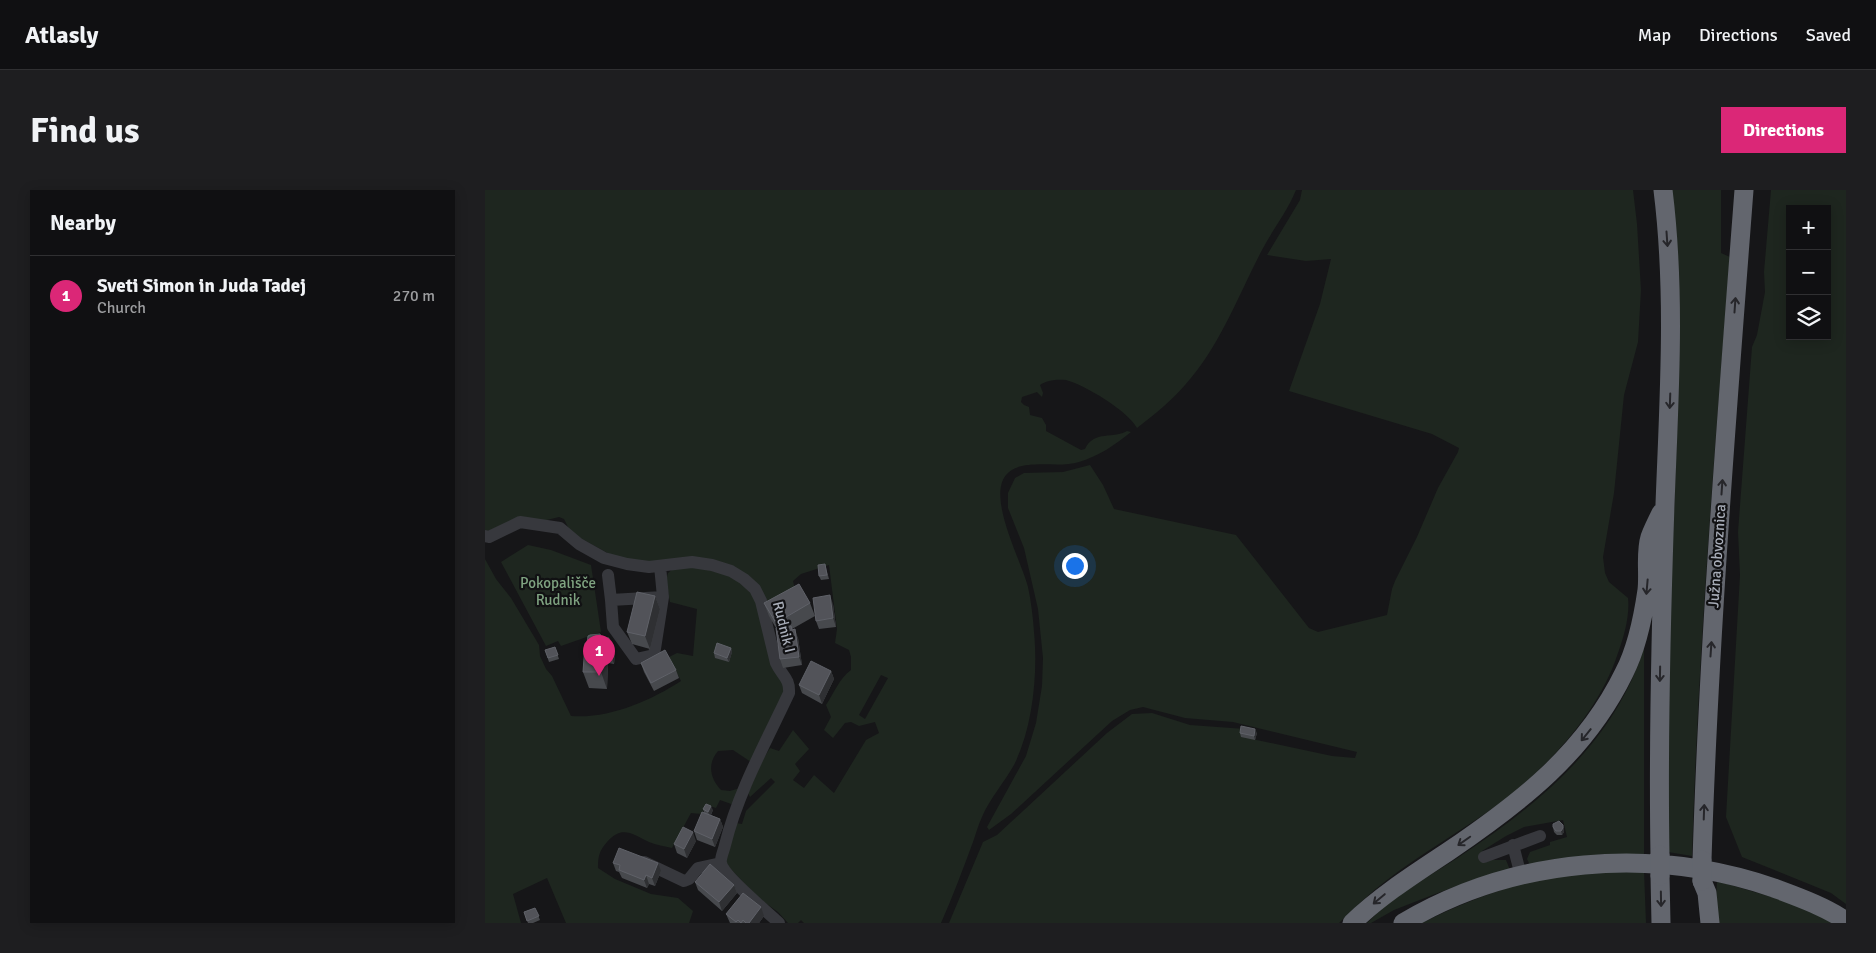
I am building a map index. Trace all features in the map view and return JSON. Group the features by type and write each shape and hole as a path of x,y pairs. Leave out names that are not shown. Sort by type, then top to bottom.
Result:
{"highway":[{"path":"1661,923 1660,680 1665,503 1671,381 1670,278 1663,190"},
{"name":"Južna obvoznica","path":"1701,923 1708,698 1715,576 1744,190"},
{"path":"1352,923 1385,894 1495,819 1533,790 1561,764 1588,732 1609,702 1625,672 1638,634 1647,588 1650,538 1665,503"},
{"path":"1403,923 1456,896 1521,876 1594,863 1691,868 1754,881 1807,901 1846,921"},
{"path":"1701,881 1707,893 1711,923"}],"street":[{"name":"Rudnik I","path":"485,536 520,522 560,528 579,544 604,558 649,567 692,562 712,565 744,579 755,589 761,601 776,664 790,685 789,693 748,780 730,826 721,863"},
{"path":"608,575 613,627 636,659 654,655 663,597 659,566"},
{"path":"611,600 663,597"},
{"path":"1484,857 1540,836"},
{"path":"1513,845 1521,876"},
{"path":"630,855 684,881 689,879 698,868 721,863 726,873 735,883 779,923"}],"green space":[{"path":"485,190 1296,190 1262,250 1228,320 1208,354 1180,391 1137,428 1116,407 1084,387 1066,380 1052,380 1040,385 1043,393 1042,397 1037,392 1022,397 1021,402 1029,407 1030,415 1042,418 1046,425 1046,431 1081,450 1085,449 1089,443 1099,437 1116,435 1127,431 1131,432 1106,450 1079,462 1021,466 1006,475 1001,485 1000,498 1007,530 1028,587 1031,603 1035,648 1033,700 1026,734 1014,765 989,803 981,820 941,923 804,923 801,920 798,923 788,923 778,912 757,897 728,866 726,860 735,823 742,824 746,811 775,782 771,778 750,797 748,793 770,748 779,751 793,730 809,749 795,764 800,771 793,780 804,788 814,775 834,793 866,740 879,733 875,722 859,726 851,722 845,723 833,738 824,730 831,717 826,705 840,682 851,670 849,650 835,643 837,629 829,565 801,574 793,581 796,594 769,608 734,568 640,563 615,557 571,533 564,519 559,517 490,534 485,530","holes":["881,675 888,678 865,719 859,715"]},
{"path":"1302,190 1633,190 1641,290 1638,342 1624,395 1614,493 1603,557 1605,573 1609,582 1628,598 1628,612 1622,640 1609,675 1585,717 1554,755 1536,772 1500,803 1387,880 1339,923 949,923 983,842 997,835 1107,733 1132,714 1152,713 1190,725 1245,729 1252,739 1332,756 1355,758 1357,752 1233,722 1185,718 1143,707 1130,710 1112,721 1011,814 989,830 987,827 1026,756 1036,723 1042,686 1043,658 1038,609 1024,548 1008,508 1008,493 1015,478 1024,473 1063,472 1090,465 1103,485 1114,509 1236,535 1309,628 1318,632 1387,615 1395,581 1417,537 1438,488 1459,448 1432,434 1289,391 1320,304 1331,259 1306,261 1267,255 1300,200"},
{"path":"1671,190 1721,190 1721,253 1730,257 1702,631 1692,856 1668,852 1668,670 1678,406 1679,324"},
{"path":"1771,190 1846,190 1846,904 1831,893 1742,857 1726,817 1740,575 1738,532 1752,347 1757,335 1765,292 1764,272"},
{"name":"Pokopališče Rudnik","path":"528,545 551,550 591,565 601,632 561,646 558,641 546,646 501,562"},
{"path":"485,559 539,645 540,656 571,716 600,715 614,712 643,702 681,681 669,657 677,653 693,656 697,609 670,602 666,580 668,573 674,568 692,566 733,576 756,598 783,678 785,691 751,762 733,750 718,751 712,761 712,776 721,790 730,791 740,788 734,805 720,800 716,808 707,805 702,814 691,813 672,848 622,832 607,842 602,848 599,857 598,868 615,879 651,894 678,898 693,911 689,923 566,923 547,878 513,894 521,923 485,923"},
{"path":"1644,648 1644,855 1605,854 1530,865 1527,859 1530,852 1550,845 1550,842 1567,837 1563,820 1524,827 1482,851 1491,860 1506,860 1510,870 1473,880 1435,894 1394,910 1371,923 1367,923 1388,904 1489,837 1545,793 1593,742 1614,713 1631,682"},
{"path":"1644,871 1646,923 1422,923 1477,898 1535,880 1584,872"},
{"path":"1717,881 1799,905 1836,923 1715,923"}],"building":[{"path":"825,564 827,575 819,576 818,565"},
{"path":"799,584 810,603 776,623 764,603"},
{"path":"637,592 655,596 645,636 627,632"},
{"path":"830,595 833,618 816,621 813,598"},
{"path":"791,626 792,630 795,629 799,657 780,659 776,628"},
{"path":"600,634 602,638 609,638 608,647 602,647 601,672 583,672 585,643 587,643 588,636"},
{"path":"717,643 731,648 727,658 714,653"},
{"path":"555,647 558,655 548,658 545,650"},
{"path":"665,650 676,670 651,683 641,663"},
{"path":"811,661 831,671 819,695 799,685"},
{"path":"1241,726 1255,729 1254,736 1240,733"},
{"path":"706,804 711,806 708,812 703,809"},
{"path":"702,812 720,819 712,839 694,831"},
{"path":"1559,821 1563,828 1561,831 1556,831 1553,824"},
{"path":"683,827 693,832 684,849 674,844"},
{"path":"619,848 658,863 652,878 646,875 644,880 619,870 620,865 613,863"},
{"path":"710,864 734,885 719,902 695,882"},
{"path":"743,893 761,907 749,923 743,920 741,923 738,920 736,922 726,914"},
{"path":"535,908 539,916 527,921 524,912"}],"place":[{"name":"Sveti Simon in Juda Tadej","path":"599,676"}]}
